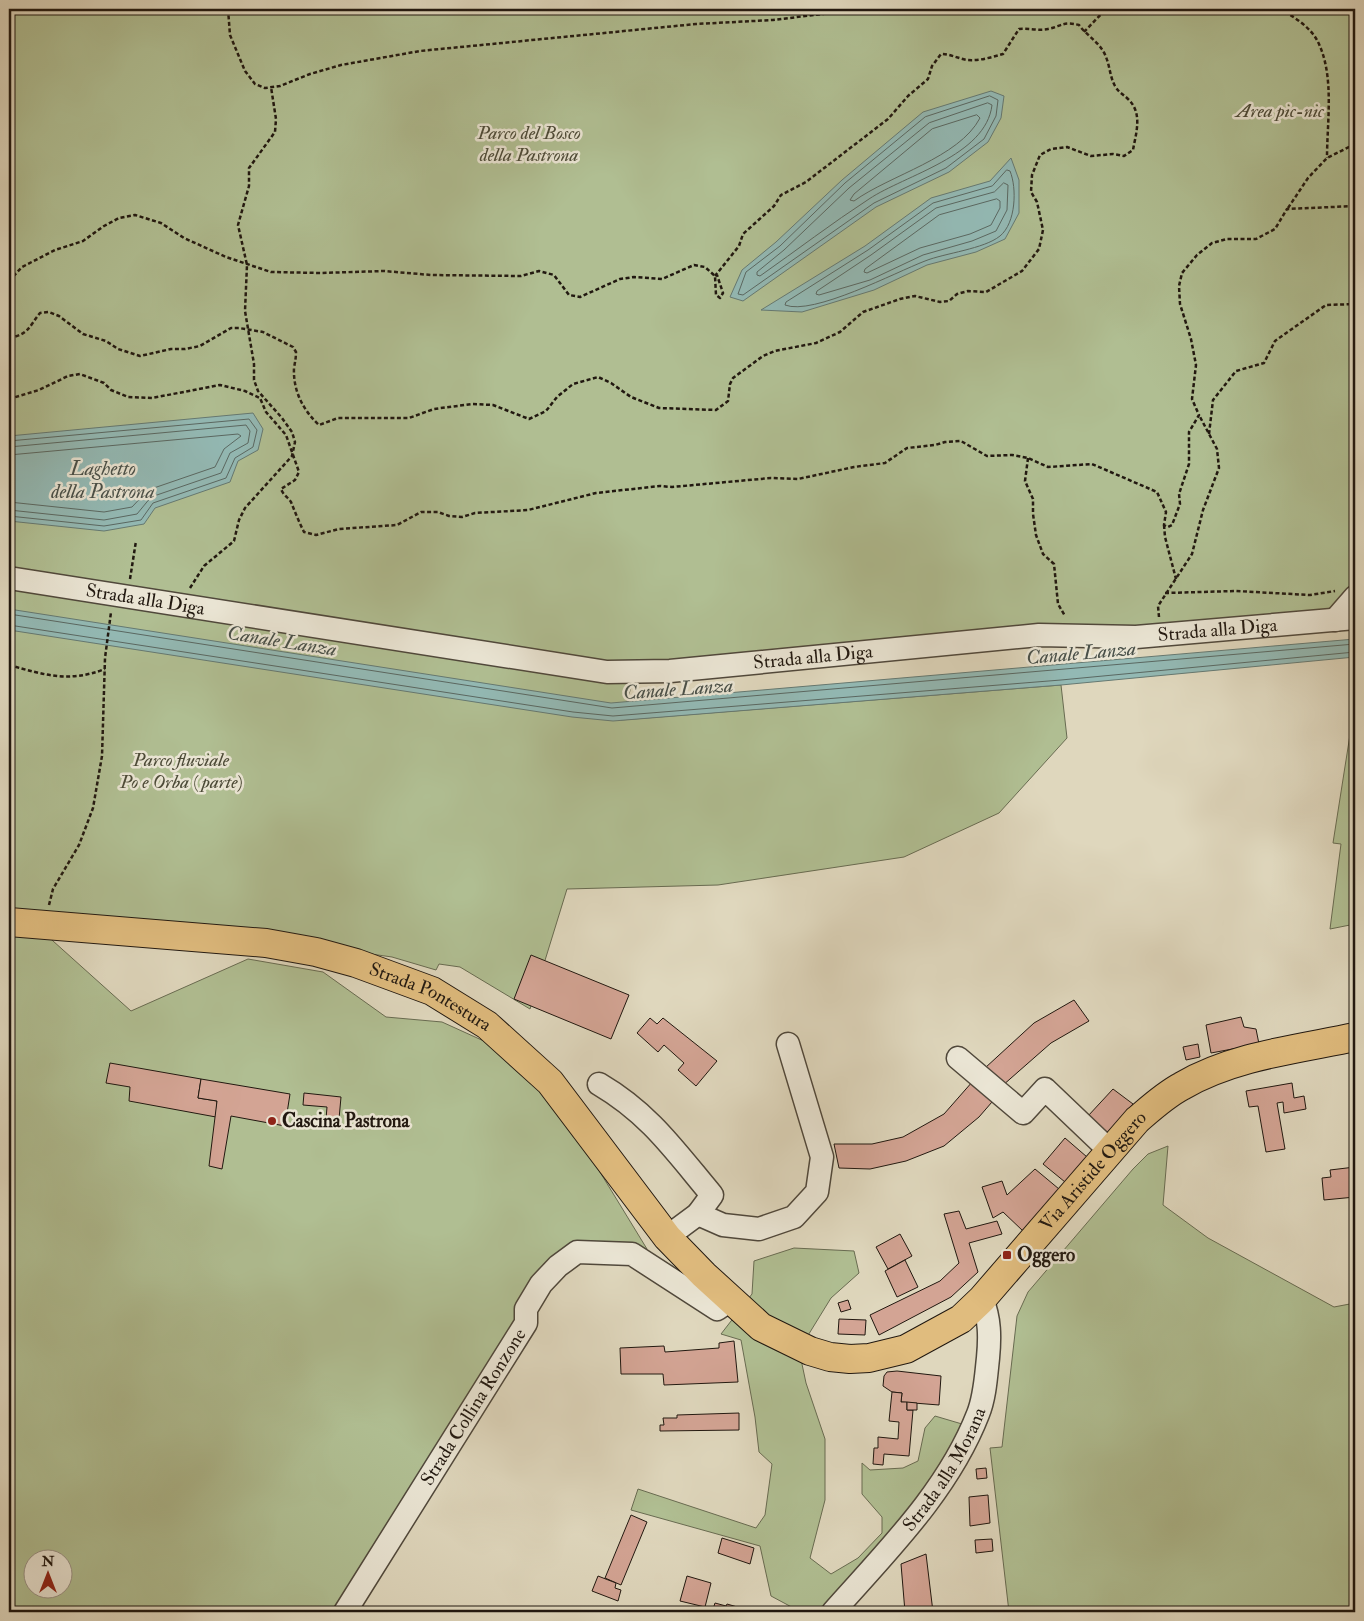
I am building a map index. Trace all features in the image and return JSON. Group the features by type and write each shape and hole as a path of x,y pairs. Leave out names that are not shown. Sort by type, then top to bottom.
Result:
{"main road":[{"name":"Strada Pontestura","path":"9,922 266,943 356,963 432,991 487,1025 550,1082 667,1237 732,1299"},
{"name":"Via Aristide Oggero","path":"732,1299 761,1327 792,1344 830,1357 869,1358 906,1349 961,1319 982,1299 1136,1120 1156,1103 1183,1085 1246,1060 1355,1037"}],"street":[{"name":"Strada alla Diga","path":"9,578 120,602 178,606 608,672 670,671 1039,635 1160,635 1345,619"},
{"path":"1345,619 1347,593"},
{"path":"698,1214 723,1225 759,1228 794,1217 817,1192 822,1157 788,1044"},
{"path":"958,1058 1023,1113 1045,1089 1110,1151"},
{"path":"599,1084 620,1096 651,1122 712,1196 698,1214 667,1237"},
{"name":"Strada Collina Ronzone","path":"345,1612 526,1323 526,1309 541,1284 558,1266 577,1252 632,1254 718,1309 732,1299"},
{"name":"Strada alla Morana","path":"833,1612 929,1501 964,1446 979,1412 986,1377 990,1326 982,1299"}],"path":[{"path":"228,9 230,35 248,76 255,84 265,88 342,65 420,50 696,24 773,20 863,9"},
{"path":"1084,32 1106,9"},
{"path":"1279,9 1293,16 1317,39 1328,73 1327,158"},
{"path":"9,281 22,267 55,250 84,241 104,226 119,218 135,215 161,223 184,238 248,265 271,272 384,270 431,275 521,276 539,271 554,275 569,295 580,297 620,279 634,277 662,279 694,265 705,268 716,276 722,293 720,298 716,296 716,276 738,246 743,234 774,206 781,195 812,177 830,161 870,135 888,119 908,96 928,79 932,66 941,54 955,55 965,60 979,60 1003,54 1019,29 1033,27 1046,29 1066,22 1079,25 1100,46 1106,57 1114,85 1136,110 1138,119 1133,150 1124,156 1113,154 1091,156 1066,147 1051,149 1040,155 1032,175 1031,192 1037,202 1043,230 1039,249 1022,270 986,292 968,291 957,294 949,301 915,296 900,299 862,312 840,332 816,343 769,353 734,378 730,384 728,401 716,410 659,408 631,397 611,383 598,377 573,384 557,397 546,411 529,419 493,405 472,404 434,409 409,418 338,418 319,425 308,415 299,401 294,368 296,352 293,347 263,332 230,328 200,346 171,349 140,356 118,349 106,341 84,334 59,316 50,312 40,313 29,331 20,336 9,338"},
{"path":"178,606 204,566 234,541 239,520 245,508 292,456 295,442 292,432 258,391 254,380 254,364 245,311 248,265 238,225 249,186 249,168 275,132 276,120 271,87"},
{"path":"1160,635 1158,606 1192,554 1203,510 1219,468 1220,458 1192,399 1196,365 1191,339 1180,304 1179,286 1182,273 1197,255 1212,243 1227,239 1256,239 1275,229 1308,178 1327,158 1355,144"},
{"path":"1287,209 1355,206"},
{"path":"1209,434 1213,400 1236,371 1264,363 1275,342 1326,305 1355,304"},
{"path":"9,399 80,374 104,383 111,390 128,397 152,398 220,385 245,391 260,398 266,412 286,435 292,456 297,461 299,472 295,480 285,485 281,490 283,495 290,500 304,532 316,534 339,529 396,525 421,512 438,512 449,516 462,517 475,513 528,510 596,493 772,478 798,479 854,467 884,463 907,448 935,446 945,442 961,441 987,456 1012,455 1028,458 1048,467 1092,464 1157,492 1166,512 1165,537 1176,578"},
{"path":"1164,525 1168,527 1172,525 1180,504 1179,494 1190,464 1190,432 1199,416"},
{"path":"1028,458 1025,481 1033,499 1036,535 1043,554 1054,564 1058,604 1066,617 1089,636"},
{"path":"44,925 52,889 79,845 93,808 102,756 106,658 136,541"},
{"path":"1165,593 1236,591 1310,595 1347,593"},
{"path":"9,665 65,678 91,674 105,668"}],"green space":[{"path":"9,9 1355,9 1355,602 1337,611 636,671 621,720 1061,685 1067,738 999,813 904,857 718,885 567,889 530,1009 460,967 439,964 436,970 392,957 336,949 9,920"},
{"path":"1355,703 1355,924 1330,929 1341,844 1333,843"},
{"path":"9,930 43,932 131,1011 248,959 323,972 386,1017 442,1022 497,1047 570,1123 647,1249 567,1253 346,1612 9,1612"},
{"path":"1168,1146 1163,1205 1208,1238 1334,1307 1355,1303 1355,1612 1009,1612 990,1448 1002,1447 1017,1316 1028,1292 1133,1169 1148,1154"},
{"path":"794,1248 854,1251 859,1273 831,1298 799,1350 806,1383 825,1439 825,1500 810,1558 831,1574 858,1558 882,1533 882,1517 862,1494 862,1463 870,1470 903,1468 918,1461 925,1428 935,1416 962,1424 958,1448 838,1603 799,1611 771,1596 760,1546 631,1510 638,1489 756,1528 765,1515 772,1464 759,1452 755,1417 741,1340 721,1334 752,1294 754,1261"}],"water":[{"path":"991,91 1004,96 1001,118 988,142 949,172 876,207 743,301 730,297 742,270 776,242 842,180 923,112"},
{"path":"1011,158 1019,180 1019,213 1005,239 976,252 927,265 874,290 802,312 761,310 865,246 931,198 990,181"},
{"name":"Laghetto della Pastrona","path":"253,413 263,429 258,450 238,461 230,482 155,508 144,524 104,531 9,521 9,436"},
{"path":"9,609 611,703 1355,639 1355,657 1061,685 613,721 572,717 9,630"}],"building":[{"path":"531,955 629,995 611,1039 514,999"},
{"path":"1074,1000 1089,1021 1051,1043 1002,1086 985,1068 1034,1023"},
{"path":"1241,1017 1244,1027 1256,1029 1259,1044 1211,1053 1206,1025"},
{"path":"650,1018 657,1024 663,1018 717,1061 696,1086 678,1070 684,1063 664,1045 658,1052 637,1033"},
{"path":"1198,1044 1200,1057 1186,1060 1183,1047"},
{"path":"110,1063 201,1079 198,1098 217,1101 216,1117 129,1101 130,1087 106,1083"},
{"name":"Cascina Pastrona","path":"201,1079 290,1094 285,1126 231,1116 222,1169 209,1166 217,1101 198,1098"},
{"path":"973,1081 992,1102 979,1117 944,1146 906,1161 870,1169 839,1168 834,1144 872,1144 903,1137 944,1114"},
{"path":"1292,1083 1294,1098 1304,1096 1306,1109 1284,1113 1283,1102 1277,1103 1285,1149 1266,1152 1258,1106 1249,1107 1246,1091"},
{"path":"1113,1089 1133,1104 1105,1136 1088,1116"},
{"path":"304,1093 341,1097 339,1119 326,1119 327,1107 303,1105"},
{"path":"1065,1138 1087,1157 1065,1182 1043,1164"},
{"path":"1355,1167 1355,1197 1324,1200 1322,1178 1331,1177 1330,1170"},
{"path":"1035,1169 1059,1189 1023,1231 1003,1212 993,1218 982,1187 1002,1181 1007,1195"},
{"path":"959,1211 966,1229 997,1221 1002,1234 969,1243 978,1272 951,1297 879,1335 870,1315 940,1281 959,1263 944,1214"},
{"path":"900,1234 912,1256 888,1269 876,1247"},
{"path":"905,1260 918,1287 897,1297 885,1271"},
{"path":"848,1300 851,1309 841,1312 838,1303"},
{"path":"839,1319 866,1320 865,1335 838,1334"},
{"path":"734,1341 738,1382 664,1385 663,1374 621,1374 620,1348 664,1346 665,1352 719,1348 719,1343"},
{"path":"897,1371 941,1376 939,1405 901,1402 902,1393 892,1392 883,1386 884,1376 887,1372"},
{"path":"892,1392 902,1393 901,1402 907,1402 907,1410 913,1410 909,1456 884,1454 883,1465 873,1464 874,1448 878,1448 878,1437 898,1439 899,1422 889,1421"},
{"path":"907,1402 917,1403 917,1410 907,1410"},
{"path":"739,1413 739,1430 660,1431 660,1425 664,1425 663,1418 677,1418 677,1415"},
{"path":"986,1468 987,1478 977,1479 976,1469"},
{"path":"988,1495 990,1523 970,1526 969,1497"},
{"path":"631,1515 647,1522 621,1585 605,1578"},
{"path":"722,1538 754,1548 750,1564 718,1553"},
{"path":"992,1539 993,1551 976,1553 975,1540"},
{"path":"926,1554 933,1612 905,1612 901,1564"},
{"path":"598,1576 616,1583 615,1588 621,1590 618,1601 592,1591"},
{"path":"687,1576 711,1583 705,1607 680,1601"},
{"path":"715,1603 726,1606 727,1604 751,1611 712,1612"}],"place":[{"name":"Cascina Pastrona","path":"272,1121"},
{"name":"Oggero","path":"1007,1255"}],"park label":[{"name":"Area pic-nic","path":"1280,111"},
{"name":"Parco del Bosco della Pastrona","path":"529,144"},
{"name":"Parco fluviale Po e Orba (parte)","path":"181,771"}],"water label":[{"name":"Canale Lanza","path":"282,641"},
{"name":"Canale Lanza","path":"1081,653"},
{"name":"Canale Lanza","path":"678,689"}]}
